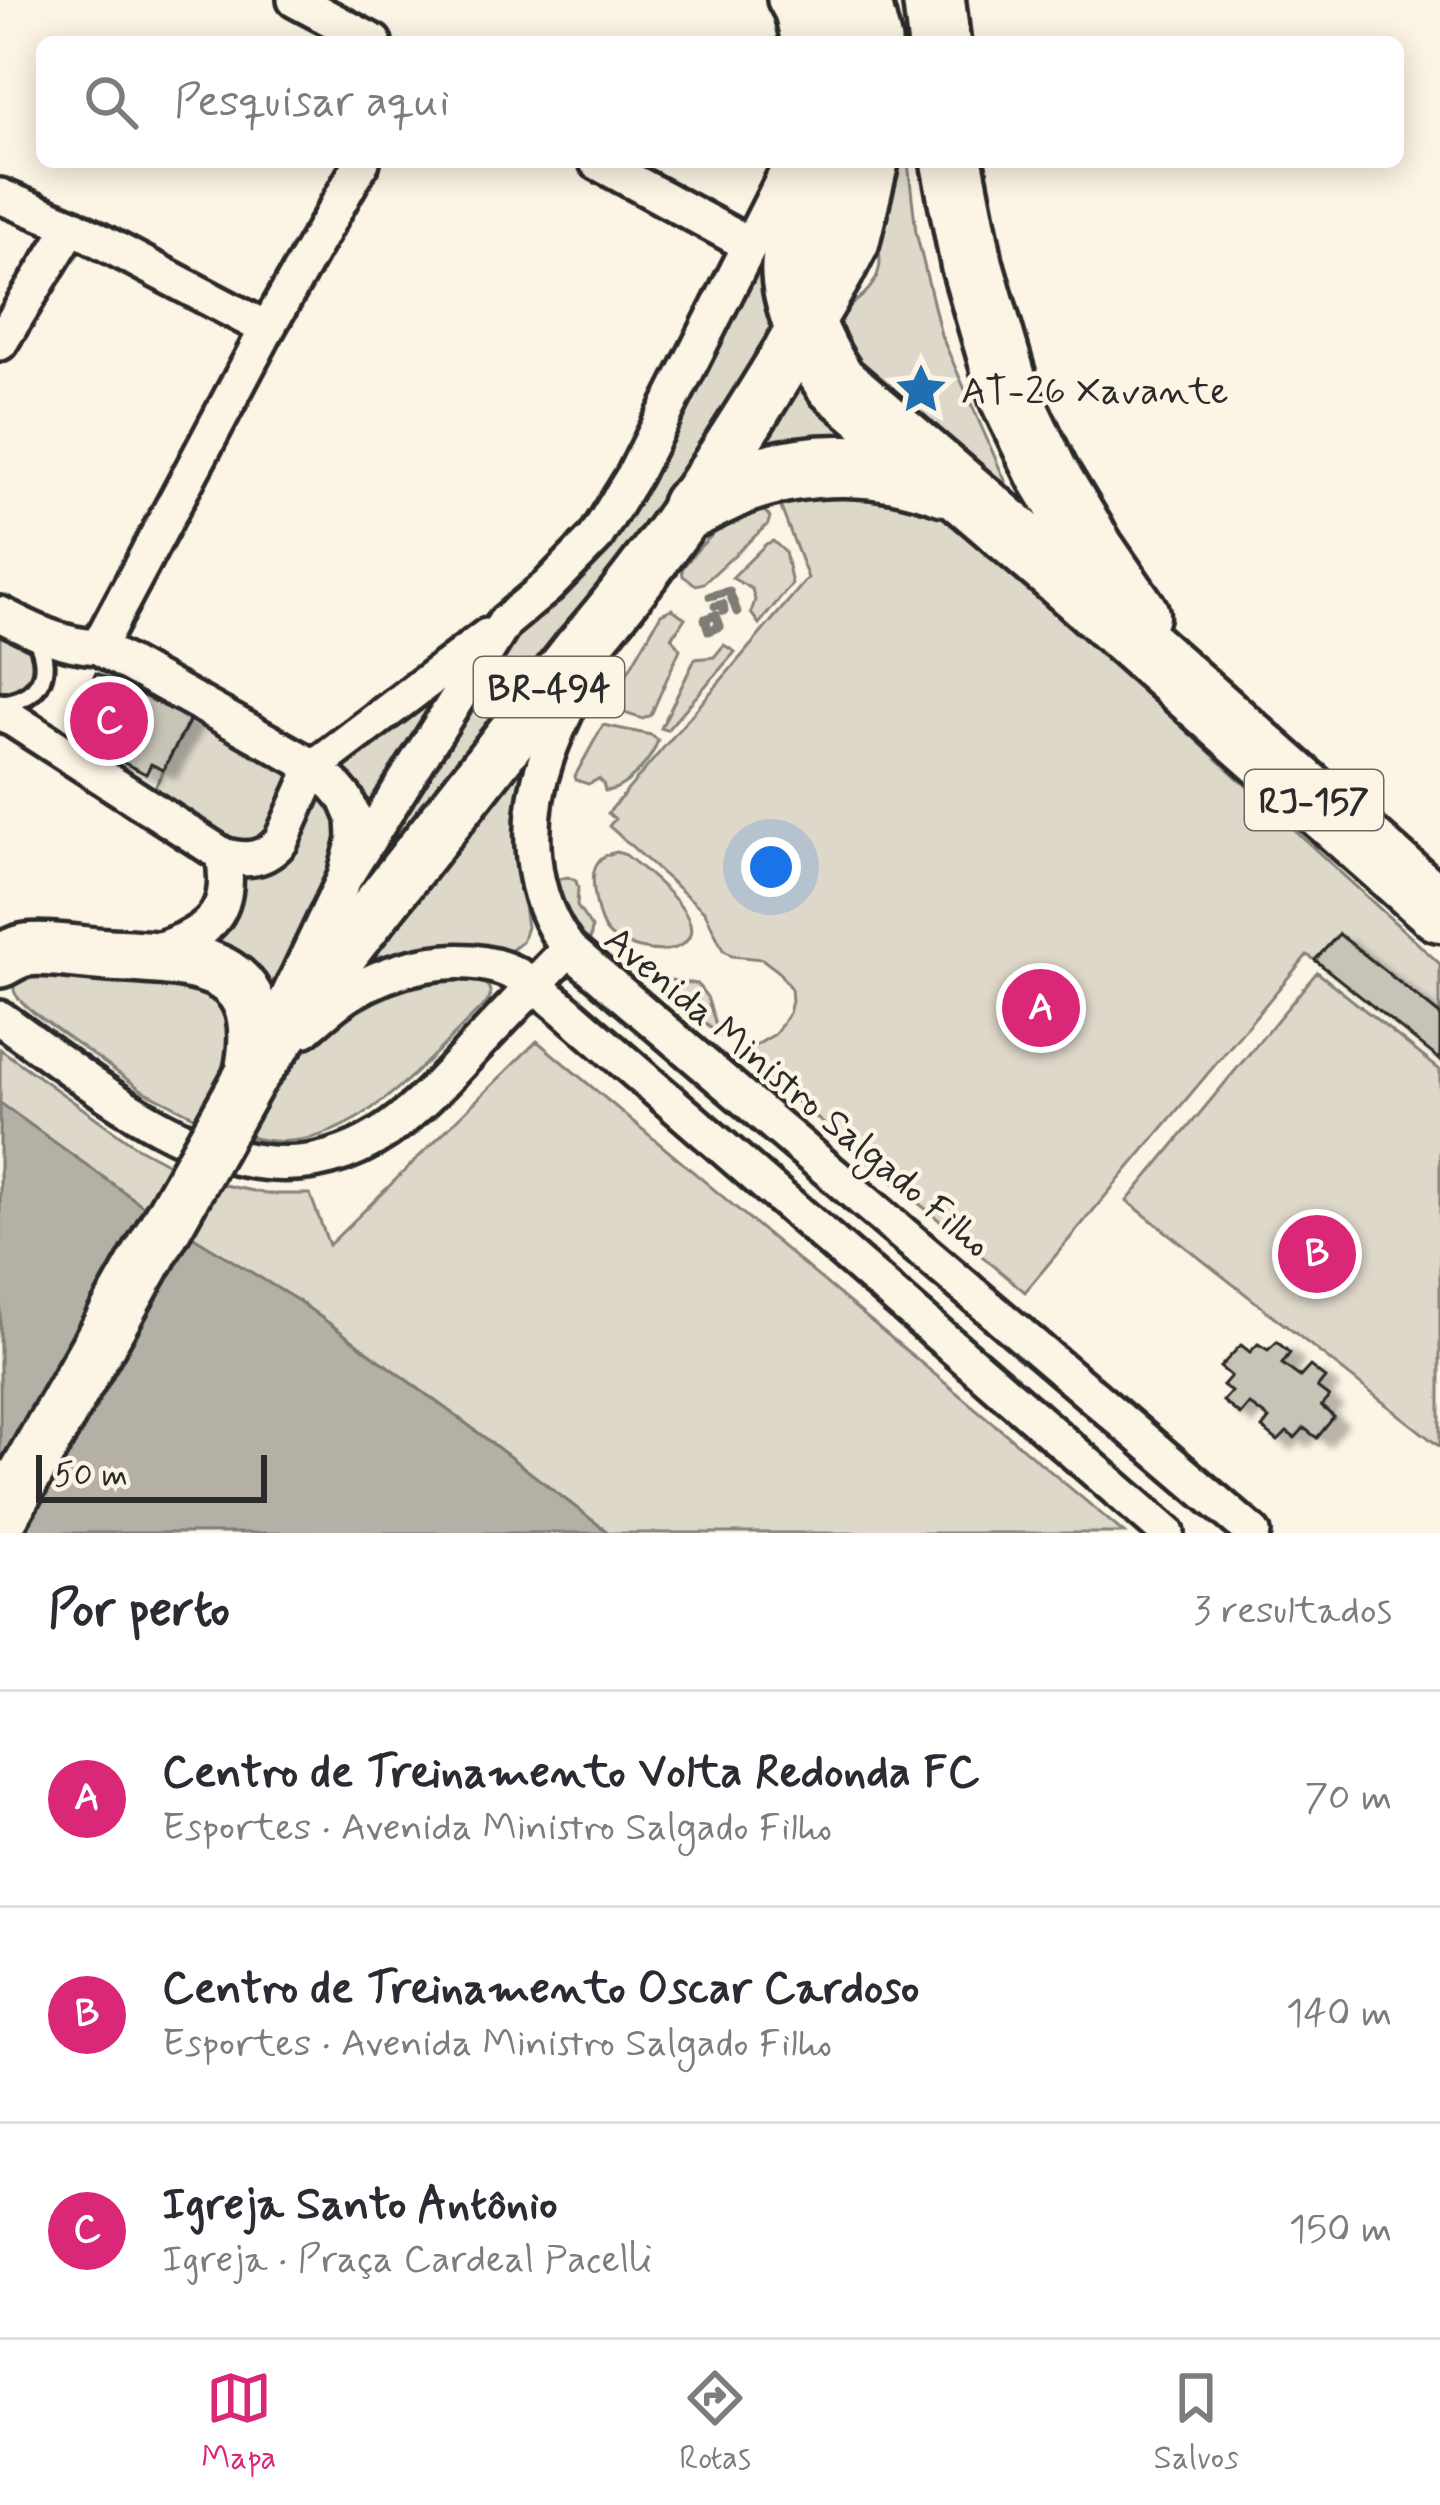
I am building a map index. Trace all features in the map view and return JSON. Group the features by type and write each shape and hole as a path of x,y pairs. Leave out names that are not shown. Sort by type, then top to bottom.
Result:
{"highway":[{"path":"934,0 938,36"},
{"path":"824,168 800,227 792,263 795,290 823,365 836,383 1188,689"},
{"name":"RJ-157","path":"953,168 972,265 1010,396 1047,472 1094,551 1188,689 1440,911"},
{"path":"692,506 746,482 828,466 884,467 961,490"}],"main road":[{"path":"864,0 873,36"},
{"name":"BR-494","path":"264,1058 692,506 806,326 853,241 871,168"},
{"path":"0,1519 264,1058 247,999 236,984 212,967 140,956 8,952"}],"street":[{"path":"295,0 363,36"},
{"path":"98,647 359,168"},
{"path":"608,168 751,245"},
{"path":"0,707 224,855 250,859 273,850 289,827 314,767 505,622 566,570 609,518 789,168"},
{"path":"0,196 72,226 267,329"},
{"path":"0,343 72,226"},
{"name":"Avenida Ministro Salgado Filho","path":"616,608 553,739 535,803 533,853 538,884 545,912 568,949 1253,1533"},
{"path":"0,614 59,642 98,647 314,767 346,799 354,818 355,839 345,878"},
{"path":"264,1058 345,878 505,622"},
{"path":"140,956 183,940 217,915 227,890 224,855"},
{"path":"0,1018 133,1111 177,1136 248,1160 300,1165 352,1151 400,1121 568,949"},
{"path":"264,1058 351,993 394,973 469,962 504,969 549,997 1167,1533"}],"lane":[{"path":"0,707 32,692 40,680 45,657 32,631"}],"shaded area":[{"path":"885,168 909,168 916,232 941,335 1019,512 867,386 831,318 863,295 879,270 877,205"},
{"path":"780,212 792,340 399,862 378,849 502,648 572,587 605,548"},
{"path":"805,374 895,458 735,478"},
{"path":"842,487 940,511 1021,579 1440,964 1440,1015 1339,934 1315,960 1307,955 1025,1292 753,1065 750,1053 775,1034 789,1013 791,989 762,959 732,956 723,950 705,912 609,826 615,819 608,813 808,578 778,500"},
{"path":"759,505 770,517 768,524 704,583 696,585 683,576 682,569 707,539"},
{"path":"773,541 785,552 792,584 759,624 751,613 752,589 732,578"},
{"path":"672,609 685,618 672,638 680,649 651,715 643,719 627,714 616,706 617,691 661,614"},
{"path":"0,622 31,638 39,659 31,685 0,698"},
{"path":"724,645 735,652 667,730 661,728 695,659 714,657"},
{"path":"475,655 366,835 330,766"},
{"path":"197,707 303,770 255,854 148,800"},
{"path":"603,725 658,740 637,773 605,791 599,779 588,784 575,776"},
{"path":"537,733 520,787 514,833 527,927 522,942 509,952 351,977"},
{"path":"318,791 334,810 339,856 267,1011 197,944 221,930 235,914 240,894 237,867"},
{"path":"617,852 661,885 685,913 689,938 678,947 645,949 607,932 596,901 594,874 601,859"},
{"path":"568,877 576,881 577,906 592,928 590,940 584,942 565,927 553,880"},
{"path":"22,971 184,977 217,996 227,1030 225,1059 196,1117 142,1090 33,1012 14,989"},
{"path":"1317,972 1440,1070 1440,1447 1127,1201"},
{"path":"650,977 697,984 707,997 719,1034"},
{"path":"474,979 488,986 489,1000 381,1102 317,1136 283,1142 247,1136 280,1079 338,1025 409,988"},
{"path":"537,1041 1124,1533 609,1533 300,1302 190,1236 219,1184 268,1194 310,1194 329,1245"},
{"path":"0,1049 135,1146 170,1165 146,1208 0,1103"},
{"path":"0,1103 146,1208 300,1302 609,1533 0,1533"}],"building":[{"path":"96,673 190,719 163,770 151,764 146,774 69,735 73,716"},
{"path":"1339,934 1440,1015 1440,1060 1315,960"},
{"path":"1277,1342 1290,1353 1282,1364 1300,1377 1310,1366 1325,1378 1317,1388 1329,1397 1321,1406 1334,1417 1317,1438 1304,1428 1295,1438 1287,1432 1278,1441 1262,1428 1269,1419 1249,1404 1240,1415 1223,1401 1231,1392 1223,1385 1231,1376 1220,1367 1241,1345 1250,1352 1258,1344 1268,1350"}],"waterway":[{"path":"710,596 729,591 737,612"},
{"path":"715,606 723,604 724,611"},
{"path":"716,615 720,626 709,631 705,619 716,615"}],"place":[{"name":"AT-26 Xavante","path":"921,389"},
{"name":"Igreja Santo Antônio","path":"109,721"},
{"name":"Centro de Treinamento Volta Redonda FC","path":"1041,1008"},
{"name":"Centro de Treinamento Oscar Cardoso","path":"1317,1254"}]}
